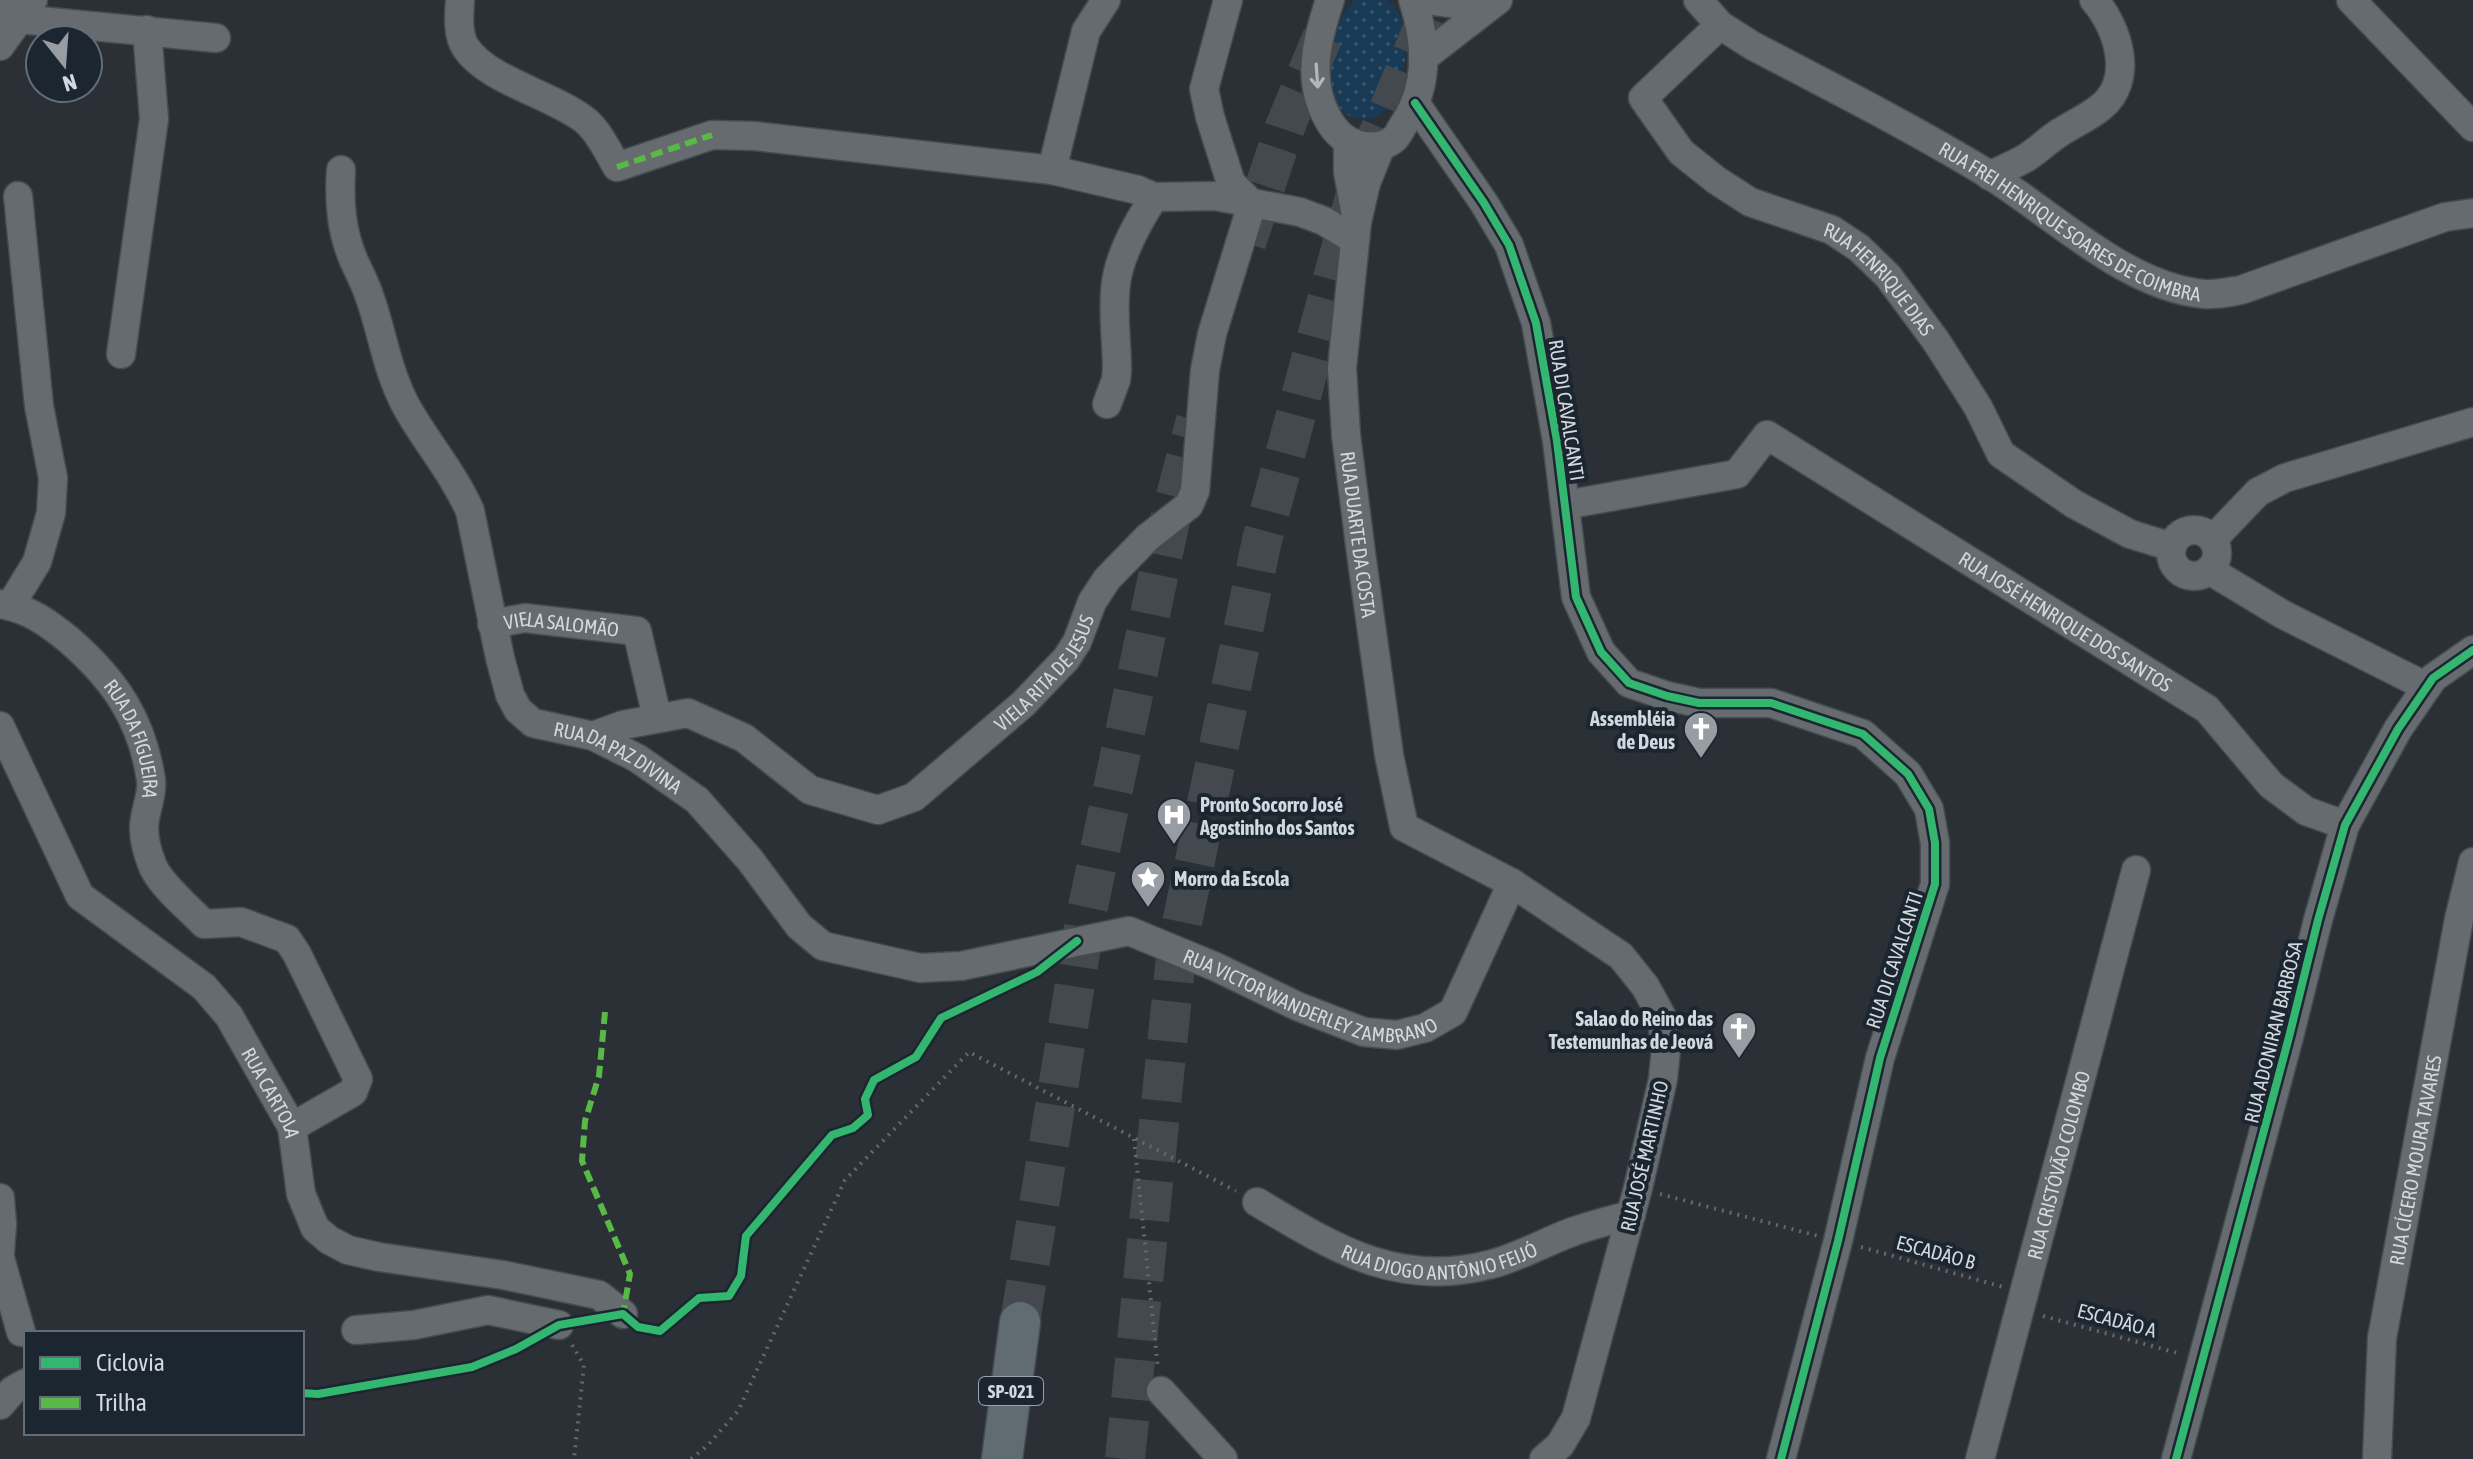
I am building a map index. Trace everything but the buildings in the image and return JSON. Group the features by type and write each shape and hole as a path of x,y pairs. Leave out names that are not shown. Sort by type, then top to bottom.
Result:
{"highway":[{"name":"SP-021","path":"1002,1459 1020,1322"}],"street":[{"path":"460,0 459,25 464,46 480,64 574,112 590,124 617,167 712,135 755,136 1052,170 1138,190 1154,197 1215,196 1300,212 1356,231"},
{"path":"1052,170 1086,31 1106,0"},
{"path":"1228,0 1204,89 1231,183 1252,204"},
{"path":"1330,0 1317,44 1316,83 1321,107 1334,130 1348,142 1364,147 1381,146 1395,139 1415,103 1421,84 1423,58 1420,22 1413,0"},
{"path":"1426,0 1463,5 1486,0"},
{"path":"1423,58 1498,0"},
{"name":"RUA FREI HENRIQUE SOARES DE COIMBRA","path":"1698,0 1720,25 1990,176 2083,241 2147,277 2176,289 2207,295 2241,290 2445,217 2473,213"},
{"path":"1990,176 2026,158 2102,107 2113,95 2120,72 2118,44 2103,10 2094,0"},
{"path":"2351,0 2473,127"},
{"path":"0,46 17,8 216,38"},
{"name":"RUA HENRIQUE DIAS","path":"1720,25 1643,98 1681,152 1750,202 1832,230 1859,248 1888,276 1936,341 1978,407 2001,454 2074,504 2130,534 2172,547"},
{"path":"121,354 154,119 147,30"},
{"name":"RUA DI CAVALCANTI","path":"1415,103 1509,245 1536,323 1555,426 1576,597 1601,652 1629,683 1667,696 1699,703 1771,703 1863,734 1908,774 1929,809 1935,843 1935,884 1880,1058 1838,1241 1781,1459"},
{"name":"RUA DUARTE DA COSTA","path":"1348,142 1348,172 1356,231"},
{"name":"RUA DUARTE DA COSTA","path":"1381,146 1366,183 1356,231 1342,368 1346,435 1389,755 1404,827"},
{"name":"RUA DA PAZ DIVINA","path":"341,170 339,199 343,229 369,294 387,364 423,436 461,490 470,511 492,624 510,695 518,710 533,723 593,736 637,758 697,800 750,860 799,926 823,946 920,968 961,966 1077,941"},
{"path":"5,605 25,584 37,562 51,513 53,478 39,406 18,196"},
{"path":"1107,404 1117,370 1115,294 1118,271 1138,221 1154,197"},
{"name":"VIELA RITA DE JESUS","path":"593,736 623,725 688,713 744,738 810,790 878,810 914,797 1023,704 1066,659 1077,642 1092,602 1115,570 1147,538 1189,505 1195,491 1205,370 1212,334 1252,204"},
{"path":"2213,539 2258,492 2285,478 2473,422"},
{"name":"RUA JOSÉ HENRIQUE DOS SANTOS","path":"1565,505 1737,474 1767,435 2207,709 2271,785 2306,811 2345,825"},
{"path":"2192,530 2204,532 2213,539 2217,551 2215,562 2209,570 2196,576 2184,574 2174,566 2170,555 2181,533 2192,530"},
{"path":"2209,570 2282,614 2427,687"},
{"name":"RUA DA FIGUEIRA","path":"5,605 44,618 98,665 119,690 133,720 152,783 144,828 152,868 204,924 241,922 287,939 297,954 358,1079 353,1092 292,1127"},
{"name":"VIELA SALOMÃO","path":"492,624 525,618 637,631 657,717"},
{"name":"RUA ADONIRAN BARBOSA","path":"2176,1459 2345,825 2398,729 2433,678 2473,650"},
{"name":"RUA CARTOLA","path":"0,726 80,896 204,987 219,1003 292,1127 301,1194 315,1228 348,1250 503,1275 599,1295 623,1314"},
{"name":"RUA JOSÉ MARTINHO","path":"1404,827 1512,883 1621,956 1645,986 1661,1015 1666,1049 1663,1079 1634,1202 1576,1418 1560,1445 1544,1459"},
{"name":"RUA CÍCERO MOURA TAVARES","path":"2377,1459 2382,1338 2459,919 2473,862"},
{"name":"RUA CRISTÓVÃO COLOMBO","path":"1980,1459 2136,870"},
{"name":"RUA VICTOR WANDERLEY ZAMBRANO","path":"1077,941 1129,931 1216,967 1299,1007 1364,1032 1397,1035 1425,1028 1453,1012 1512,883"},
{"path":"0,1198 0,1252"},
{"name":"RUA DIOGO ANTÔNIO FEIJÓ","path":"1257,1202 1331,1246 1374,1263 1417,1272 1454,1272 1494,1264 1634,1202"},
{"path":"0,1258 21,1332"},
{"path":"356,1330 414,1325 488,1310 559,1325"},
{"path":"0,1405 13,1390 24,1384"},
{"path":"1161,1391 1223,1459"}],"path":[{"path":"691,1459 738,1411 845,1180 969,1052 1257,1202"},
{"path":"1133,1138 1161,1391"},
{"path":"559,1325 584,1365 574,1459"}],"shaded area":[{"path":"1355,0 1386,0 1396,9 1403,25 1404,69 1398,90 1388,107 1374,117 1355,118 1343,112 1332,88 1330,72 1334,40 1343,14"}],"tunnel":[{"path":"1125,1459 1177,947 1262,540 1361,175 1431,10"},
{"path":"1246,243 1285,127 1324,33"},
{"path":"1020,1322 1086,916 1172,511 1196,420"}],"marked path":[{"path":"617,167 712,135"},
{"path":"605,1012 599,1076 585,1121 582,1161 630,1274 623,1314"}],"cycle path":[{"path":"1415,103 1509,245 1536,323 1557,441 1576,597 1601,652 1629,683 1667,696 1699,703 1771,703 1863,734 1908,774 1929,809 1935,843 1935,884 1880,1058 1838,1241 1781,1459"},
{"path":"2176,1459 2345,825 2398,729 2433,678 2473,650"},
{"path":"304,1393 318,1394 472,1367 516,1349 559,1325 623,1314 638,1327 660,1331 699,1298 729,1296 741,1276 746,1236 832,1135 853,1128 868,1115 865,1099 874,1080 916,1057 941,1018 1037,972 1077,941"}],"place":[{"name":"Assembléia de Deus","path":"1701,760"},
{"name":"Pronto Socorro José Agostinho dos Santos","path":"1174,846"},
{"name":"Morro da Escola","path":"1148,909"},
{"name":"Salao do Reino das Testemunhas de Jeová","path":"1739,1060"}]}
